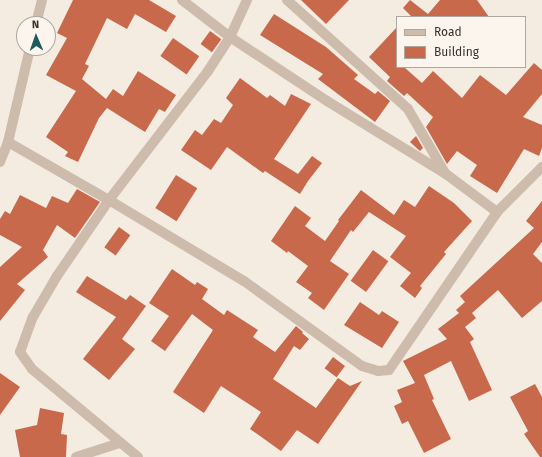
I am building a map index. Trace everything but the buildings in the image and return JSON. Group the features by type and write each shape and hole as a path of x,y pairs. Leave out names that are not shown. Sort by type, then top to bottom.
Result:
{"street":[{"path":"38,16 42,0"},
{"path":"182,0 230,37 328,101 446,174 497,212"},
{"path":"138,457 32,369 20,352 33,317 57,276 110,200 208,71 230,37 246,0"},
{"path":"287,0 408,109 446,174"},
{"path":"0,162 8,142 28,56"},
{"path":"8,142 110,200 244,281 362,366 378,370 388,370 497,212 542,167"},
{"path":"76,457 120,443"}]}
